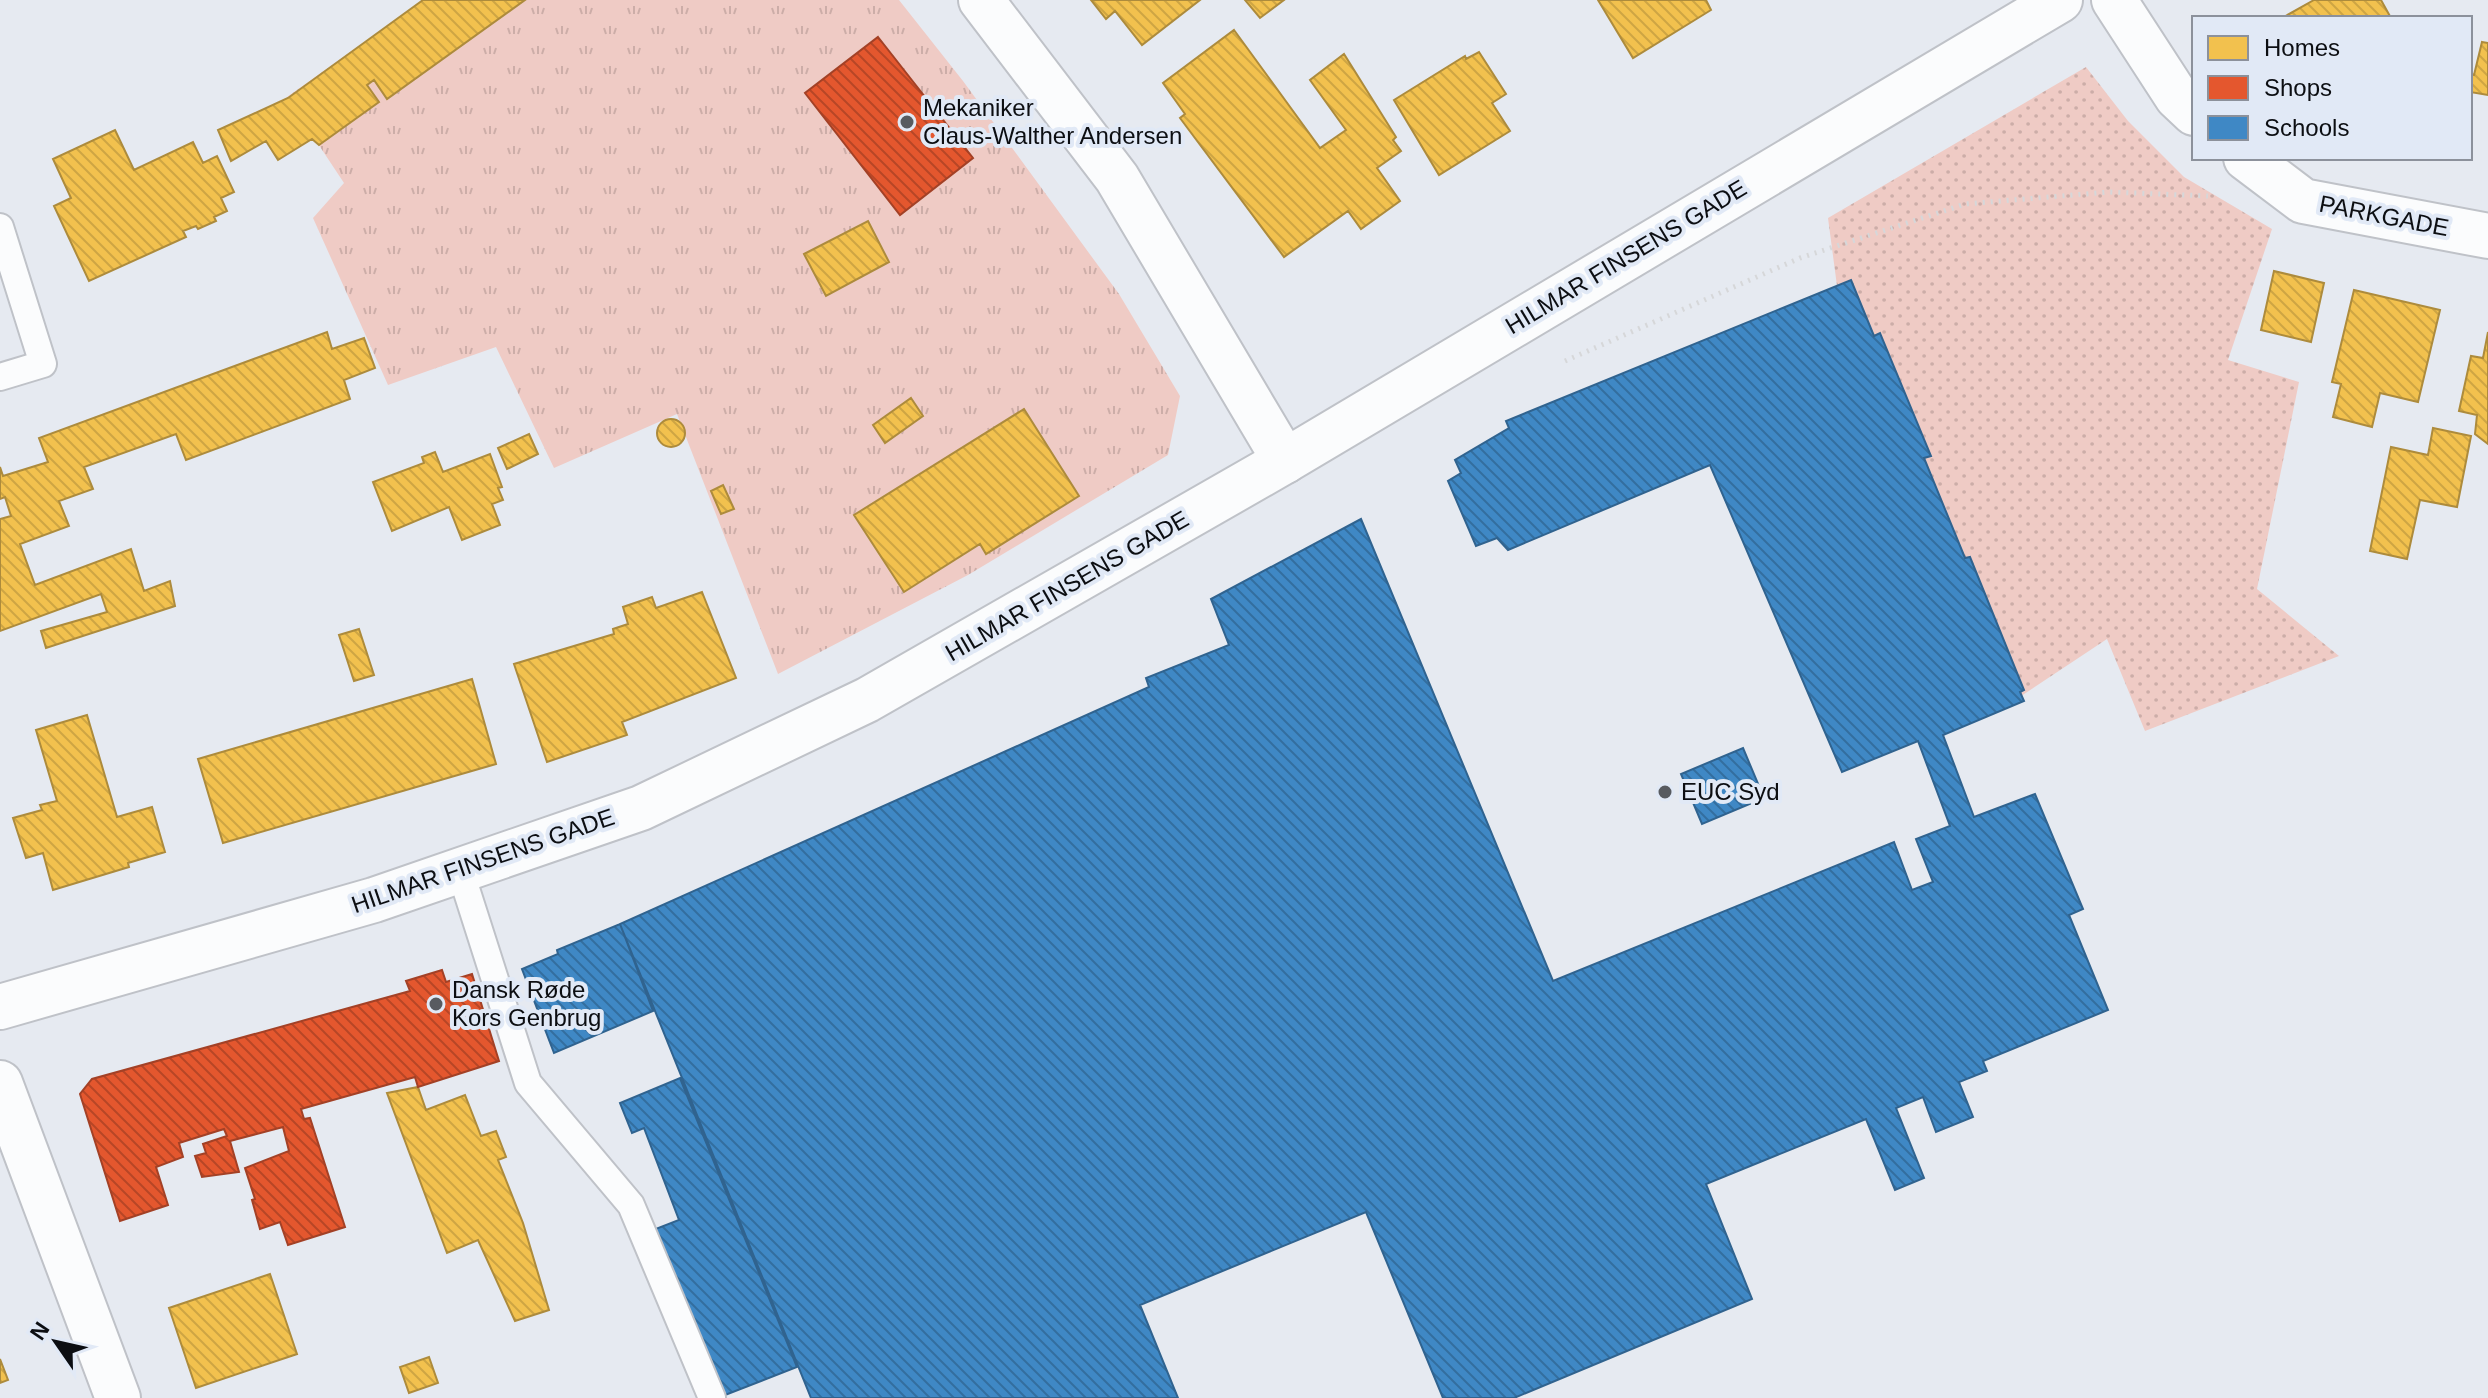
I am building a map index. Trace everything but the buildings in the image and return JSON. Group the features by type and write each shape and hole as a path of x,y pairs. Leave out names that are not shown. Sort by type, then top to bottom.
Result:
{"street":[{"path":"981,0 1117,178 1285,461"},
{"name":"HILMAR FINSENS GADE","path":"0,1007 374,900 641,808 867,700 1285,461 2060,0"},
{"path":"2114,0 2177,97 2192,111"},
{"name":"PARKGADE","path":"2249,160 2303,201 2488,236"},
{"path":"0,1083 118,1398"}],"lane":[{"path":"0,227 43,364 0,377"},
{"path":"460,870 528,1083 631,1205 712,1398"}],"path":[{"path":"1552,367 1800,258 1965,204 2109,192 2213,197"}],"green space":[{"path":"424,0 899,0 963,81 1119,294 1180,396 1168,455 968,575 778,674 677,414 554,468 496,347 388,385 313,218 344,183 287,97"},
{"path":"2086,67 2128,121 2184,177 2272,229 2228,360 2299,382 2257,589 2339,656 2145,731 2107,639 2009,704 1837,286 1828,218"}],"place":[{"name":"Mekaniker Claus-Walther Andersen","path":"907,122"},
{"name":"EUC Syd","path":"1665,792"},
{"name":"Dansk Røde Kors Genbrug","path":"436,1004"}]}
